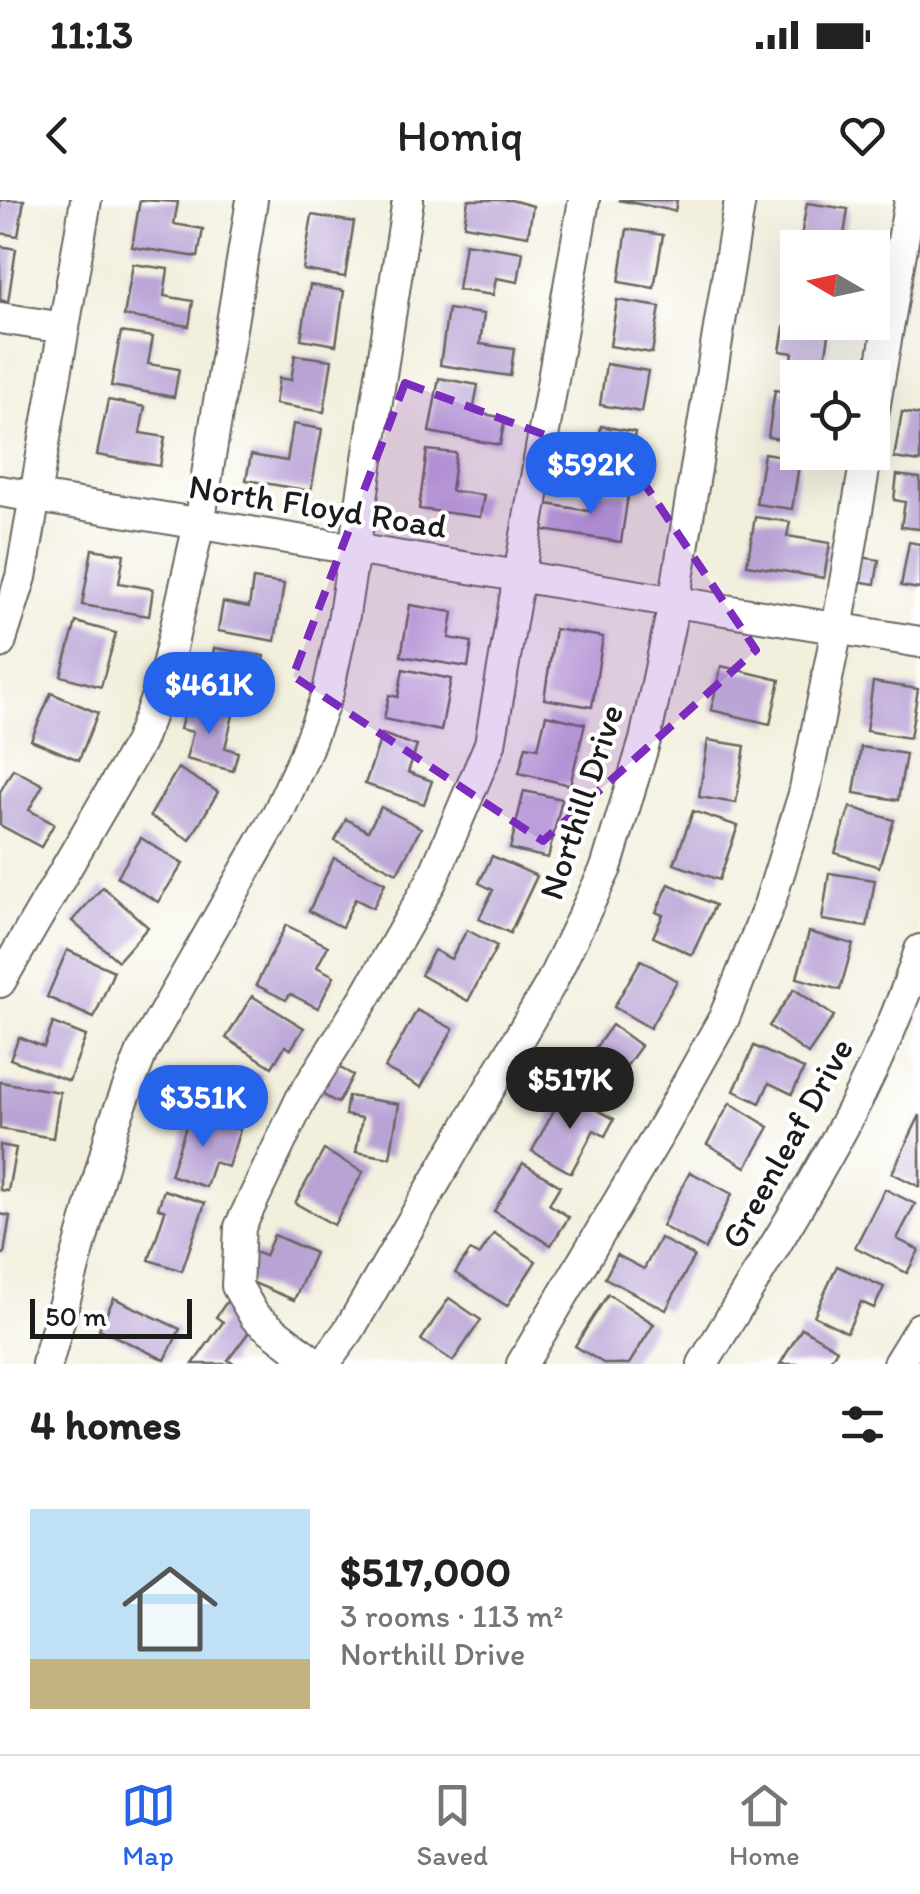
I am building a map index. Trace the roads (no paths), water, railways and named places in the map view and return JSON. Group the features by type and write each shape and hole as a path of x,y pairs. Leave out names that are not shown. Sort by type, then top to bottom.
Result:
{"street":[{"path":"0,643 21,576 86,200"},
{"path":"0,982 140,742 165,676 199,524 252,200"},
{"path":"47,1364 114,1123 142,1052 278,814 328,692 343,622 408,200"},
{"path":"316,1364 255,1317 237,1286 240,1227 301,1098 366,996 432,880 490,744 584,200"},
{"name":"Northill Drive","path":"324,1364 349,1330 552,983 606,868 645,740 674,603 740,200"},
{"path":"882,360 910,200"},
{"path":"0,318 64,328"},
{"path":"522,1364 724,1018 769,905 804,794 864,470"},
{"name":"North Floyd Road","path":"0,491 920,642"},
{"name":"Greenleaf Drive","path":"702,1364 824,1166 907,992 920,950"},
{"path":"898,1364 920,1328"}]}
